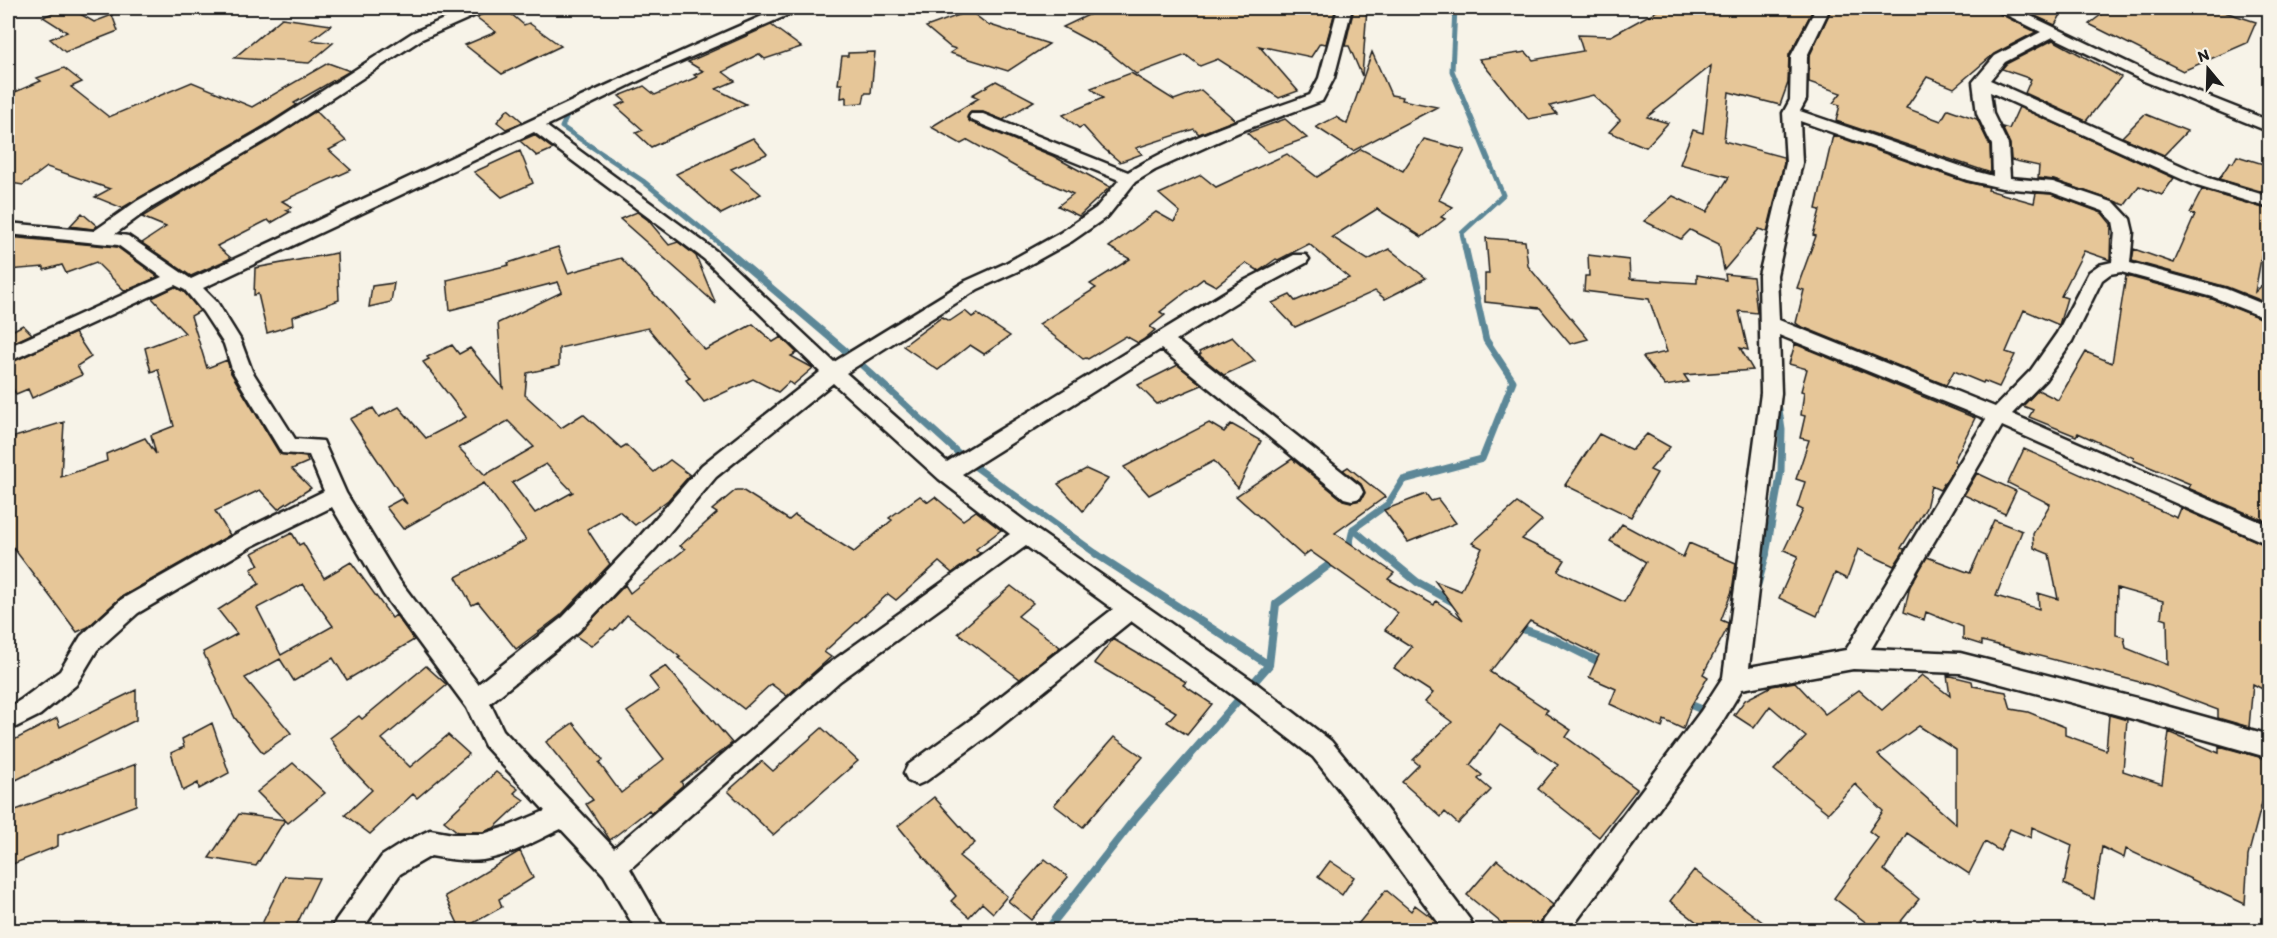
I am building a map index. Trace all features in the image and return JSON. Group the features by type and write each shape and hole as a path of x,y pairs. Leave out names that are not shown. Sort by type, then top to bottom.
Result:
{"street":[{"path":"98,237 143,205 271,131 417,36 480,8"},
{"path":"8,355 183,282 535,125 656,67 792,8"},
{"path":"476,700 572,624 650,541 710,471 834,372 972,285 1012,267 1066,237 1101,212 1129,178 1149,166 1233,129 1316,98 1324,88 1339,22 1345,8"},
{"path":"1554,930 1710,719 1735,680 1771,393 1768,275 1794,163 1791,114 1798,100 1799,57 1823,8"},
{"path":"2004,8 2179,91 2270,127"},
{"path":"2002,183 2000,145 1985,114 1981,81 2000,59 2054,31"},
{"path":"1981,81 2203,182 2270,203"},
{"path":"1791,114 1923,160 2002,183 2053,187 2109,207 2121,219 2124,232 2121,266"},
{"path":"977,117 1129,178"},
{"path":"535,125 710,255 834,372 946,473 1026,534 1131,608 1322,749 1372,810 1460,930"},
{"path":"8,228 122,240 160,264 210,307 233,344 243,372 289,447 316,447 336,495 391,587 476,700 494,738 613,866 651,930"},
{"path":"946,473 1247,286 1300,259"},
{"path":"1853,658 1998,416 2038,375 2066,336 2096,276 2105,269 2121,266 2219,293 2270,314"},
{"path":"1768,323 1998,416 2270,536"},
{"path":"1163,340 1352,492"},
{"path":"8,720 31,707 68,678 89,643 130,606 244,540 336,495"},
{"path":"613,866 832,674 1026,534"},
{"path":"917,773 982,726 1131,608"},
{"path":"1735,680 1853,658 1959,663 2137,709 2270,747"},
{"path":"346,930 371,890 391,865 410,853 430,843 453,847 483,847 512,838 564,815"}],"building":[{"path":"70,8 94,22 112,15 118,31 65,52 50,39 67,32 43,17"},
{"path":"489,8 504,8 524,25 529,23 561,46 502,74 465,45 496,32 476,17 486,13"},
{"path":"1103,8 1336,8 1326,44 1320,43 1311,57 1259,46 1298,91 1279,98 1218,59 1200,66 1186,55 1136,74 1106,50 1063,27"},
{"path":"1354,8 1367,8 1362,76 1349,46 1345,46"},
{"path":"1662,8 1814,8 1789,55 1788,83 1780,105 1729,92 1724,141 1783,157 1784,163 1767,232 1759,229 1724,270 1719,244 1690,230 1681,239 1644,221 1673,196 1707,212 1729,177 1680,164 1693,130 1703,133 1711,66 1647,117 1668,123 1646,147 1609,132 1620,120 1593,95 1550,106 1557,114 1528,119 1479,59 1526,52 1533,60 1583,51 1578,35 1611,36"},
{"path":"1832,8 1995,8 1998,13 2036,32 1994,54 1954,88 1927,77 1906,108 1941,121 1948,109 1977,119 1990,146 1991,173 1836,121 1840,105 1833,103 1841,93 1809,82 1809,57"},
{"path":"2018,8 2048,8 2062,13 2055,25"},
{"path":"2110,8 2212,8 2256,22 2247,43 2183,71 2089,24"},
{"path":"970,11 987,24 1049,44 1008,71 950,53 956,49 950,47 926,27"},
{"path":"282,18 331,25 311,40 333,43 309,63 234,58"},
{"path":"771,25 801,47 765,59 759,54 723,72 735,81 716,89 746,104 651,147 636,133 643,130 616,106 626,102 619,96 644,86 655,95 697,77 694,75 703,71 688,62"},
{"path":"2053,40 2121,77 2086,121 2025,93 2031,79 2002,69 2006,64"},
{"path":"875,52 871,93 865,93 863,103 846,104 846,97 841,98 842,84 838,84 842,56 848,56 848,53"},
{"path":"1372,52 1391,95 1403,97 1402,100 1437,107 1353,151 1316,127 1336,117 1347,124"},
{"path":"328,63 350,71 294,103 297,105 264,126 122,208 95,197 110,189 47,167 23,185 11,183 8,189 8,95 41,81 37,78 64,68 82,82 71,87 109,117 192,82 252,107"},
{"path":"1131,73 1174,100 1201,90 1235,120 1199,134 1194,129 1136,148 1142,154 1120,162 1102,147 1083,126 1079,128 1063,115 1103,98 1091,88"},
{"path":"996,81 1034,101 1003,120 983,112 971,112 967,118 970,122 1053,156 1110,187 1079,216 1058,206 1073,194 1023,171 968,140 961,144 931,127 979,98 972,95"},
{"path":"2019,107 2174,178 2162,195 2139,186 2125,205 2054,180 2038,178 2039,166 2011,160 2010,144 2002,127 2009,129"},
{"path":"508,109 523,122 506,129 497,122"},
{"path":"316,111 346,141 329,150 351,170 282,201 292,207 286,210 290,212 271,223 268,220 217,246 231,258 191,276 142,243 166,227 142,217"},
{"path":"2145,114 2187,131 2164,155 2122,137"},
{"path":"1285,119 1307,138 1268,152 1247,133"},
{"path":"534,135 553,149 537,156 520,141"},
{"path":"1833,135 1966,182 1989,187 1988,190 2034,203 2036,193 2051,194 2102,213 2111,224 2110,260 2084,251 2061,296 2067,298 2059,325 2024,310 2006,352 2015,355 1999,387 1954,371 1946,385 1800,326 1796,323 1804,290 1797,288 1816,236 1813,235 1820,210 1816,209"},
{"path":"753,138 767,154 731,169 761,194 721,214 676,174"},
{"path":"1424,139 1465,150 1439,200 1453,207 1441,217 1445,219 1422,237 1377,209 1332,237 1368,260 1389,249 1426,278 1385,299 1375,291 1295,327 1272,303 1290,295 1295,301 1349,278 1309,244 1276,259 1259,271 1246,263 1216,286 1203,279 1160,312 1165,315 1150,327 1155,330 1143,340 1138,343 1126,336 1088,359 1083,359 1039,324 1096,288 1090,284 1130,259 1109,247 1156,212 1174,222 1180,212 1159,194 1201,175 1216,187 1287,154 1317,177 1361,149 1403,171"},
{"path":"520,151 533,183 502,197 474,172"},
{"path":"2237,156 2270,166 2270,194 2219,179 2230,162 2233,163"},
{"path":"2202,190 2270,210 2255,292 2270,278 2270,304 2227,287 2132,261 2134,249 2174,263 2195,215 2190,213"},
{"path":"637,212 648,220 669,245 678,242 696,256 716,304 620,219"},
{"path":"82,213 97,226 93,229 70,226"},
{"path":"8,237 117,247 158,277 125,291 96,262 66,273 62,265 44,270 44,267 8,270"},
{"path":"1486,238 1525,241 1528,266 1588,339 1570,344 1540,308 1485,302 1485,274 1489,274"},
{"path":"558,247 568,273 621,258 705,350 753,324 773,342 781,337 797,353 791,356 813,368 793,385 789,382 778,392 753,379 704,402 686,380 690,378 648,328 559,348 559,366 527,373 525,395 561,428 583,414 621,448 626,445 654,472 670,460 690,475 668,500 635,525 619,511 587,529 610,564 561,615 516,649 478,602 472,605 456,577 526,540 484,483 403,529 386,507 401,499 407,504 350,419 373,408 379,417 399,407 426,438 466,417 423,362 429,359 427,357 452,345 459,354 470,348 503,388 498,323 562,292 558,282 450,310 447,280 509,265 508,263","holes":["508,421 534,447 485,475 459,448","546,464 573,492 535,513 512,483"]},
{"path":"337,253 339,300 292,317 293,325 267,333 258,294 254,295 255,268"},
{"path":"1588,255 1629,260 1630,279 1697,283 1697,275 1726,280 1725,274 1753,277 1757,313 1739,311 1748,350 1740,348 1753,370 1684,375 1689,382 1665,386 1643,357 1667,352 1649,299 1584,291 1585,276 1589,276"},
{"path":"2126,276 2212,299 2270,322 2270,523 2188,488 2190,484 2078,433 2076,436 2029,417 2033,410 2023,406 2038,390 2058,400 2086,352 2112,363"},
{"path":"394,283 391,302 369,307 372,286"},
{"path":"175,287 184,292 200,311 191,316 207,368 227,360 231,373 280,454 306,457 308,462 292,469 311,488 278,509 260,490 215,511 230,535 121,597 88,627 77,632 12,546 8,534 8,439 64,422 61,477 107,461 106,454 145,438 156,454 151,435 174,426 158,369 151,372 145,348 185,333 152,298"},
{"path":"965,311 972,317 977,314 1010,336 984,354 970,345 938,370 903,346 942,317 950,321"},
{"path":"23,325 32,334 8,345 8,333"},
{"path":"75,333 91,357 77,366 82,375 32,398 28,389 16,394 8,381 8,364"},
{"path":"1232,337 1255,361 1224,375 1199,355 1201,354 1199,352"},
{"path":"1795,344 1975,418 1954,461 1957,463 1940,490 1931,486 1926,508 1901,548 1905,549 1894,566 1858,549 1847,579 1835,573 1817,616 1779,598 1798,556 1784,550 1803,510 1797,507 1805,482 1796,479 1809,440 1800,438 1805,416 1801,415 1804,392 1801,391 1807,369 1789,364"},
{"path":"1178,365 1202,385 1157,404 1138,385"},
{"path":"1209,423 1224,432 1231,424 1261,441 1238,488 1214,461 1149,495 1124,467"},
{"path":"1599,434 1632,450 1647,434 1670,447 1650,470 1657,473 1631,517 1565,485"},
{"path":"2024,449 2177,518 2181,508 2270,547 2270,693 2253,684 2249,727 2218,718 2218,710 2151,685 1982,641 1982,645 1963,639 1963,627 1926,612 1924,620 1904,612 1910,586 1927,557 1970,573 1994,520 2022,531 1996,596 2039,609 2038,593 2058,599 2049,554 2034,548 2033,534 2050,504 2008,483","holes":["2117,588 2163,601 2161,617 2167,619 2168,665 2126,648 2124,637 2116,635"]},
{"path":"1292,459 1343,500 1351,502 1361,500 1365,493 1361,484 1343,470 1348,467 1385,497 1335,533 1394,573 1388,579 1434,605 1436,601 1463,620 1435,581 1461,591 1482,548 1472,543 1517,503 1542,520 1522,539 1565,560 1558,571 1624,602 1646,562 1610,541 1622,524 1683,557 1689,543 1736,563 1732,591 1721,620 1728,623 1727,629 1703,674 1708,677 1691,706 1683,729 1664,720 1662,728 1610,704 1616,689 1589,677 1599,655 1530,621 1490,672 1548,710 1545,713 1571,730 1566,737 1637,789 1599,837 1538,789 1558,765 1500,725 1470,765 1482,775 1478,779 1491,790 1458,824 1445,812 1441,817 1402,782 1419,765 1413,760 1452,722 1425,702 1433,693 1394,668 1412,647 1385,630 1398,613 1310,551 1303,556 1236,496"},
{"path":"1086,469 1108,479 1083,511 1058,484"},
{"path":"1977,473 2016,491 2005,514 1964,495"},
{"path":"736,490 742,490 789,520 795,515 854,552 892,520 889,518 920,496 928,502 935,497 963,520 976,511 1001,530 976,549 980,553 952,573 939,562 896,600 888,594 824,652 831,657 787,696 771,684 744,709 627,615 614,630 611,629 591,646 576,636 625,585 630,593 685,549 680,546 717,513 712,510"},
{"path":"1426,494 1431,501 1438,499 1456,523 1408,542 1384,510"},
{"path":"292,533 299,545 303,543 324,578 351,562 392,618 396,615 414,640 347,680 333,658 294,681 280,659 245,678 291,733 263,753 235,718 203,652 237,634 218,610 259,584 251,569 259,565 252,553","holes":["303,584 333,626 281,655 257,608"]},
{"path":"1011,586 1033,603 1018,616 1060,647 1020,679 958,633"},
{"path":"1113,639 1186,682 1183,685 1212,704 1187,735 1167,722 1176,712 1094,663"},
{"path":"426,666 447,685 382,739 410,767 448,735 469,754 417,798 413,794 370,834 345,815 372,790 348,765 330,738 359,716 362,719"},
{"path":"666,666 732,743 681,782 683,785 651,813 649,810 610,840 586,804 593,800 546,742 573,723 603,760 599,763 621,793 664,759 627,712 659,690 649,677"},
{"path":"1922,675 1950,696 1947,675 1972,681 1973,686 2006,692 2011,709 2028,712 2065,727 2065,735 2106,750 2109,715 2127,720 2123,771 2162,784 2169,732 2219,753 2219,746 2270,760 2270,806 2262,803 2248,856 2245,904 2126,849 2124,858 2102,847 2094,899 2064,884 2072,845 2032,827 2031,838 2010,829 2000,851 1985,842 1969,874 1907,833 1884,870 1919,899 1894,930 1876,930 1834,898 1878,838 1869,831 1883,811 1855,784 1828,813 1774,770 1806,737 1770,706 1754,728 1734,715 1745,700 1772,686 1795,682 1825,714 1859,690 1882,710","holes":["1919,726 1956,750 1956,824 1878,755"]},
{"path":"136,690 136,720 8,784 8,743 57,718 60,727"},
{"path":"212,723 229,773 199,789 198,783 183,791 171,753 184,747 182,739"},
{"path":"822,728 858,761 773,835 728,791 762,761 773,771"},
{"path":"1114,737 1143,757 1083,827 1054,805"},
{"path":"293,763 325,793 288,823 257,792"},
{"path":"136,764 136,805 58,835 58,846 8,866 8,813"},
{"path":"496,772 518,789 514,793 524,800 494,828 483,832 458,832 444,821"},
{"path":"934,797 975,843 959,856 1007,896 993,913 982,903 969,917 951,901 956,896 898,826"},
{"path":"239,814 285,820 256,866 209,858"},
{"path":"520,851 533,878 499,899 502,907 461,930 445,896"},
{"path":"1045,859 1068,877 1031,920 1008,901"},
{"path":"1497,860 1553,905 1535,930 1510,930 1467,895"},
{"path":"1330,861 1354,877 1342,895 1318,877"},
{"path":"1694,870 1773,930 1707,930 1670,901"},
{"path":"285,876 319,878 294,930 259,930"},
{"path":"1386,890 1411,911 1415,905 1431,917 1442,930 1353,930"}],"waterway":[{"path":"1455,8 1452,71 1503,195 1462,233 1465,247"},
{"path":"572,112 568,114 562,127 643,181 724,247"},
{"path":"722,246 854,358 966,460 1098,555"},
{"path":"1353,529 1388,504 1403,480 1482,459 1513,381 1486,340 1465,246"},
{"path":"1766,555 1781,471 1782,430 1778,403"},
{"path":"1348,550 1353,529"},
{"path":"1353,529 1384,555"},
{"path":"1096,554 1269,665"},
{"path":"1383,554 1417,582 1457,604"},
{"path":"1756,590 1766,554"},
{"path":"1269,665 1276,604 1337,559"},
{"path":"1517,627 1557,641 1603,664"},
{"path":"1047,930 1136,817 1269,665"},
{"path":"1684,702 1708,712"}]}
